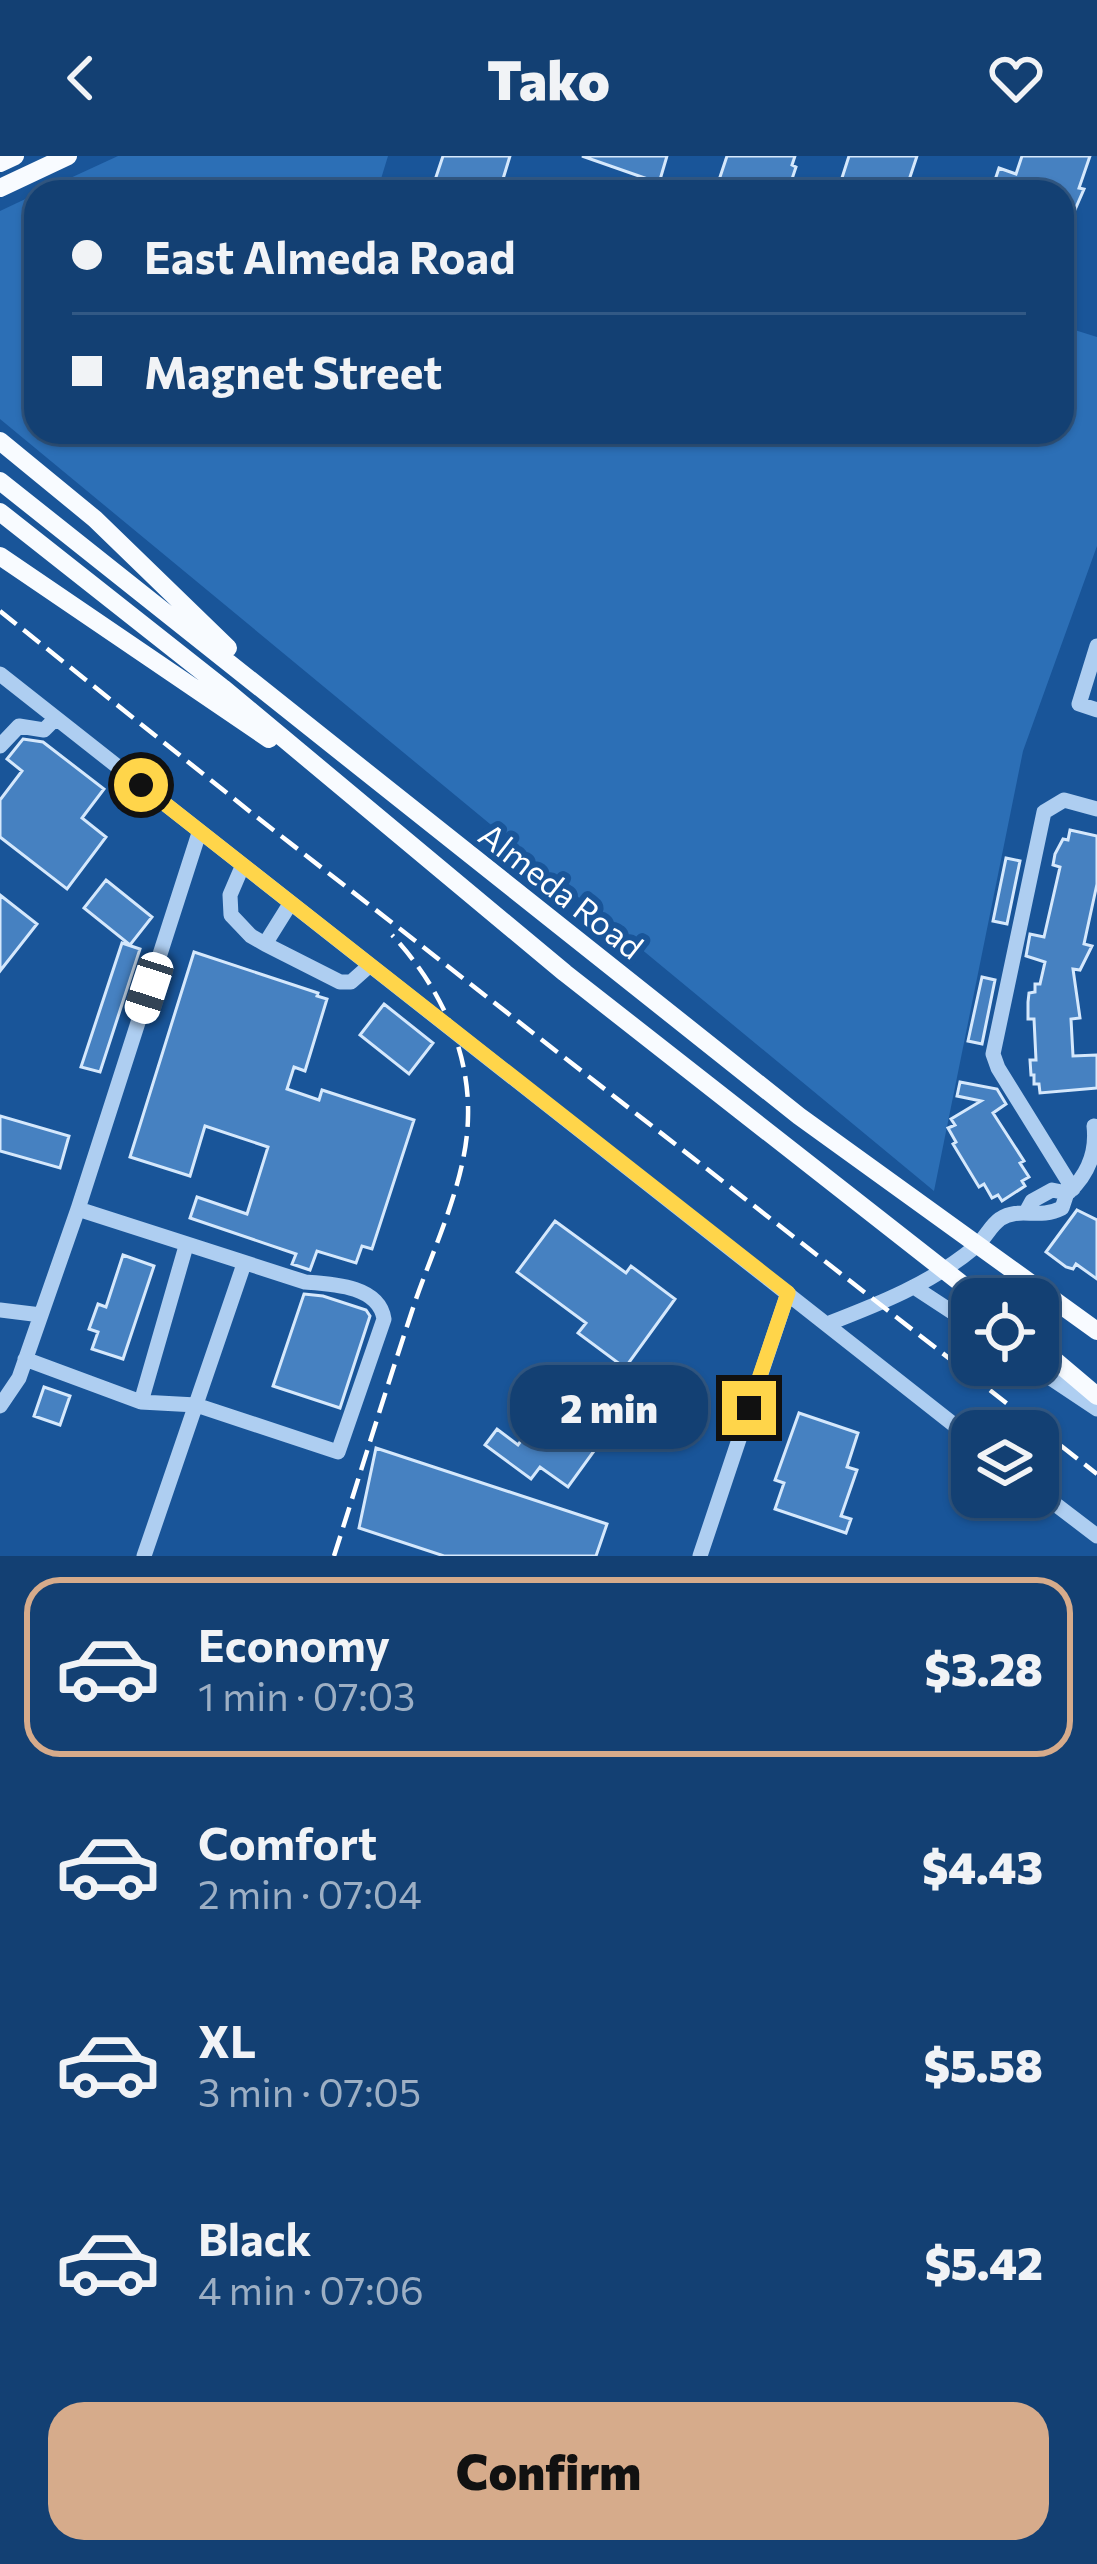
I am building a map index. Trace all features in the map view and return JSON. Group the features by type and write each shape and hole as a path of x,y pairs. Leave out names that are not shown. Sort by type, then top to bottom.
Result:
{"main road":[{"path":"0,163 15,156"},
{"path":"0,188 68,156"},
{"path":"0,441 95,519 300,718"},
{"name":"Almeda Road","path":"0,481 781,1102 1097,1331"},
{"name":"Almeda Road","path":"0,512 582,986 955,1278"},
{"path":"0,556 327,776"},
{"path":"1059,1364 1097,1396"}],"street":[{"path":"1097,646 1078,704 1097,710"},
{"path":"0,674 951,1422"},
{"path":"0,746 6,725 44,730 56,718"},
{"path":"1080,1187 998,1068 994,1048 1044,812 1064,800 1097,809"},
{"path":"0,1406 26,1358 200,833"},
{"path":"242,867 230,895 231,915 251,936 340,982 351,982 368,966"},
{"path":"265,944 290,904"},
{"path":"827,1324 914,1287 977,1245 999,1220 1062,1208 1080,1187 1095,1152 1094,1126"},
{"path":"26,1358 141,1402 196,1405 338,1452 383,1319 382,1304 374,1297 244,1264 78,1209"},
{"path":"141,1402 186,1246"},
{"path":"144,1556 244,1264"},
{"path":"914,1287 951,1311"},
{"path":"700,1556 788,1293"},
{"path":"0,1310 41,1315"},
{"path":"1059,1383 1097,1408"},
{"path":"1059,1507 1097,1537"}],"shaded area":[{"path":"118,156 388,156 381,180 66,180"},
{"path":"24,200 24,439 0,419 0,211"},
{"path":"1074,330 1097,337 1097,546 1023,751 934,1191 30,444 1074,444"}],"building":[{"path":"443,156 510,156 503,180 435,180"},
{"path":"582,156 667,156 660,180"},
{"path":"727,156 795,156 792,180 719,180"},
{"path":"849,156 917,156 909,180 841,180"},
{"path":"1022,156 1090,156 1074,212 1074,180 995,180 999,168 1016,174"},
{"path":"23,739 43,742 104,789 82,818 106,837 67,889 0,837 0,800 22,771 7,759"},
{"path":"1070,830 1097,836 1097,884 1084,944 1092,946 1080,970 1073,969 1080,1018 1071,1019 1073,1056 1097,1055 1097,1088 1040,1093 1031,1075 1030,1060 1036,1060 1034,1019 1028,1019 1028,1002 1035,984 1040,984 1045,962 1026,956 1030,934 1044,937 1060,867 1053,865 1055,854 1063,839 1068,840"},
{"path":"1006,858 1020,861 1007,924 993,921"},
{"path":"106,880 152,917 130,945 84,908"},
{"path":"0,895 37,924 0,971"},
{"path":"122,943 140,949 100,1072 81,1067"},
{"path":"194,952 327,999 305,1071 294,1067 287,1089 319,1100 322,1090 414,1120 372,1249 362,1246 356,1263 317,1251 310,1270 292,1264 296,1254 190,1218 197,1197 247,1214 268,1147 205,1126 190,1176 130,1157"},
{"path":"982,977 995,980 982,1044 968,1041"},
{"path":"384,1004 433,1043 409,1074 360,1035"},
{"path":"960,1082 997,1089 1006,1104 993,1113 1029,1177 1022,1181 1025,1186 1002,1201 998,1195 992,1198 984,1184 979,1187 953,1144 948,1128 955,1125 951,1119 981,1101 957,1096"},
{"path":"0,1116 69,1136 60,1168 0,1151"},
{"path":"1077,1210 1097,1220 1097,1279 1076,1264 1073,1269 1066,1267 1046,1252"},
{"path":"555,1221 626,1273 631,1266 675,1299 625,1368 578,1333 586,1323 517,1272"},
{"path":"123,1255 154,1266 123,1359 92,1349 98,1332 89,1329 98,1304 106,1307"},
{"path":"304,1294 366,1310 370,1316 340,1408 273,1386"},
{"path":"573,1370 600,1391 590,1404 615,1422 568,1487 540,1467 531,1479 485,1445 497,1429 518,1445"},
{"path":"44,1387 70,1396 60,1425 34,1416"},
{"path":"799,1413 858,1433 847,1467 857,1470 841,1516 851,1519 846,1533 775,1509 784,1483 775,1480"},
{"path":"376,1448 607,1524 596,1556 444,1556 359,1528"}],"railway":[{"path":"0,611 1097,1474"},
{"path":"334,1556 449,1211 466,1140 467,1092 457,1042 437,996 392,935"}],"route":[{"path":"141,785 788,1293 749,1408"}]}
